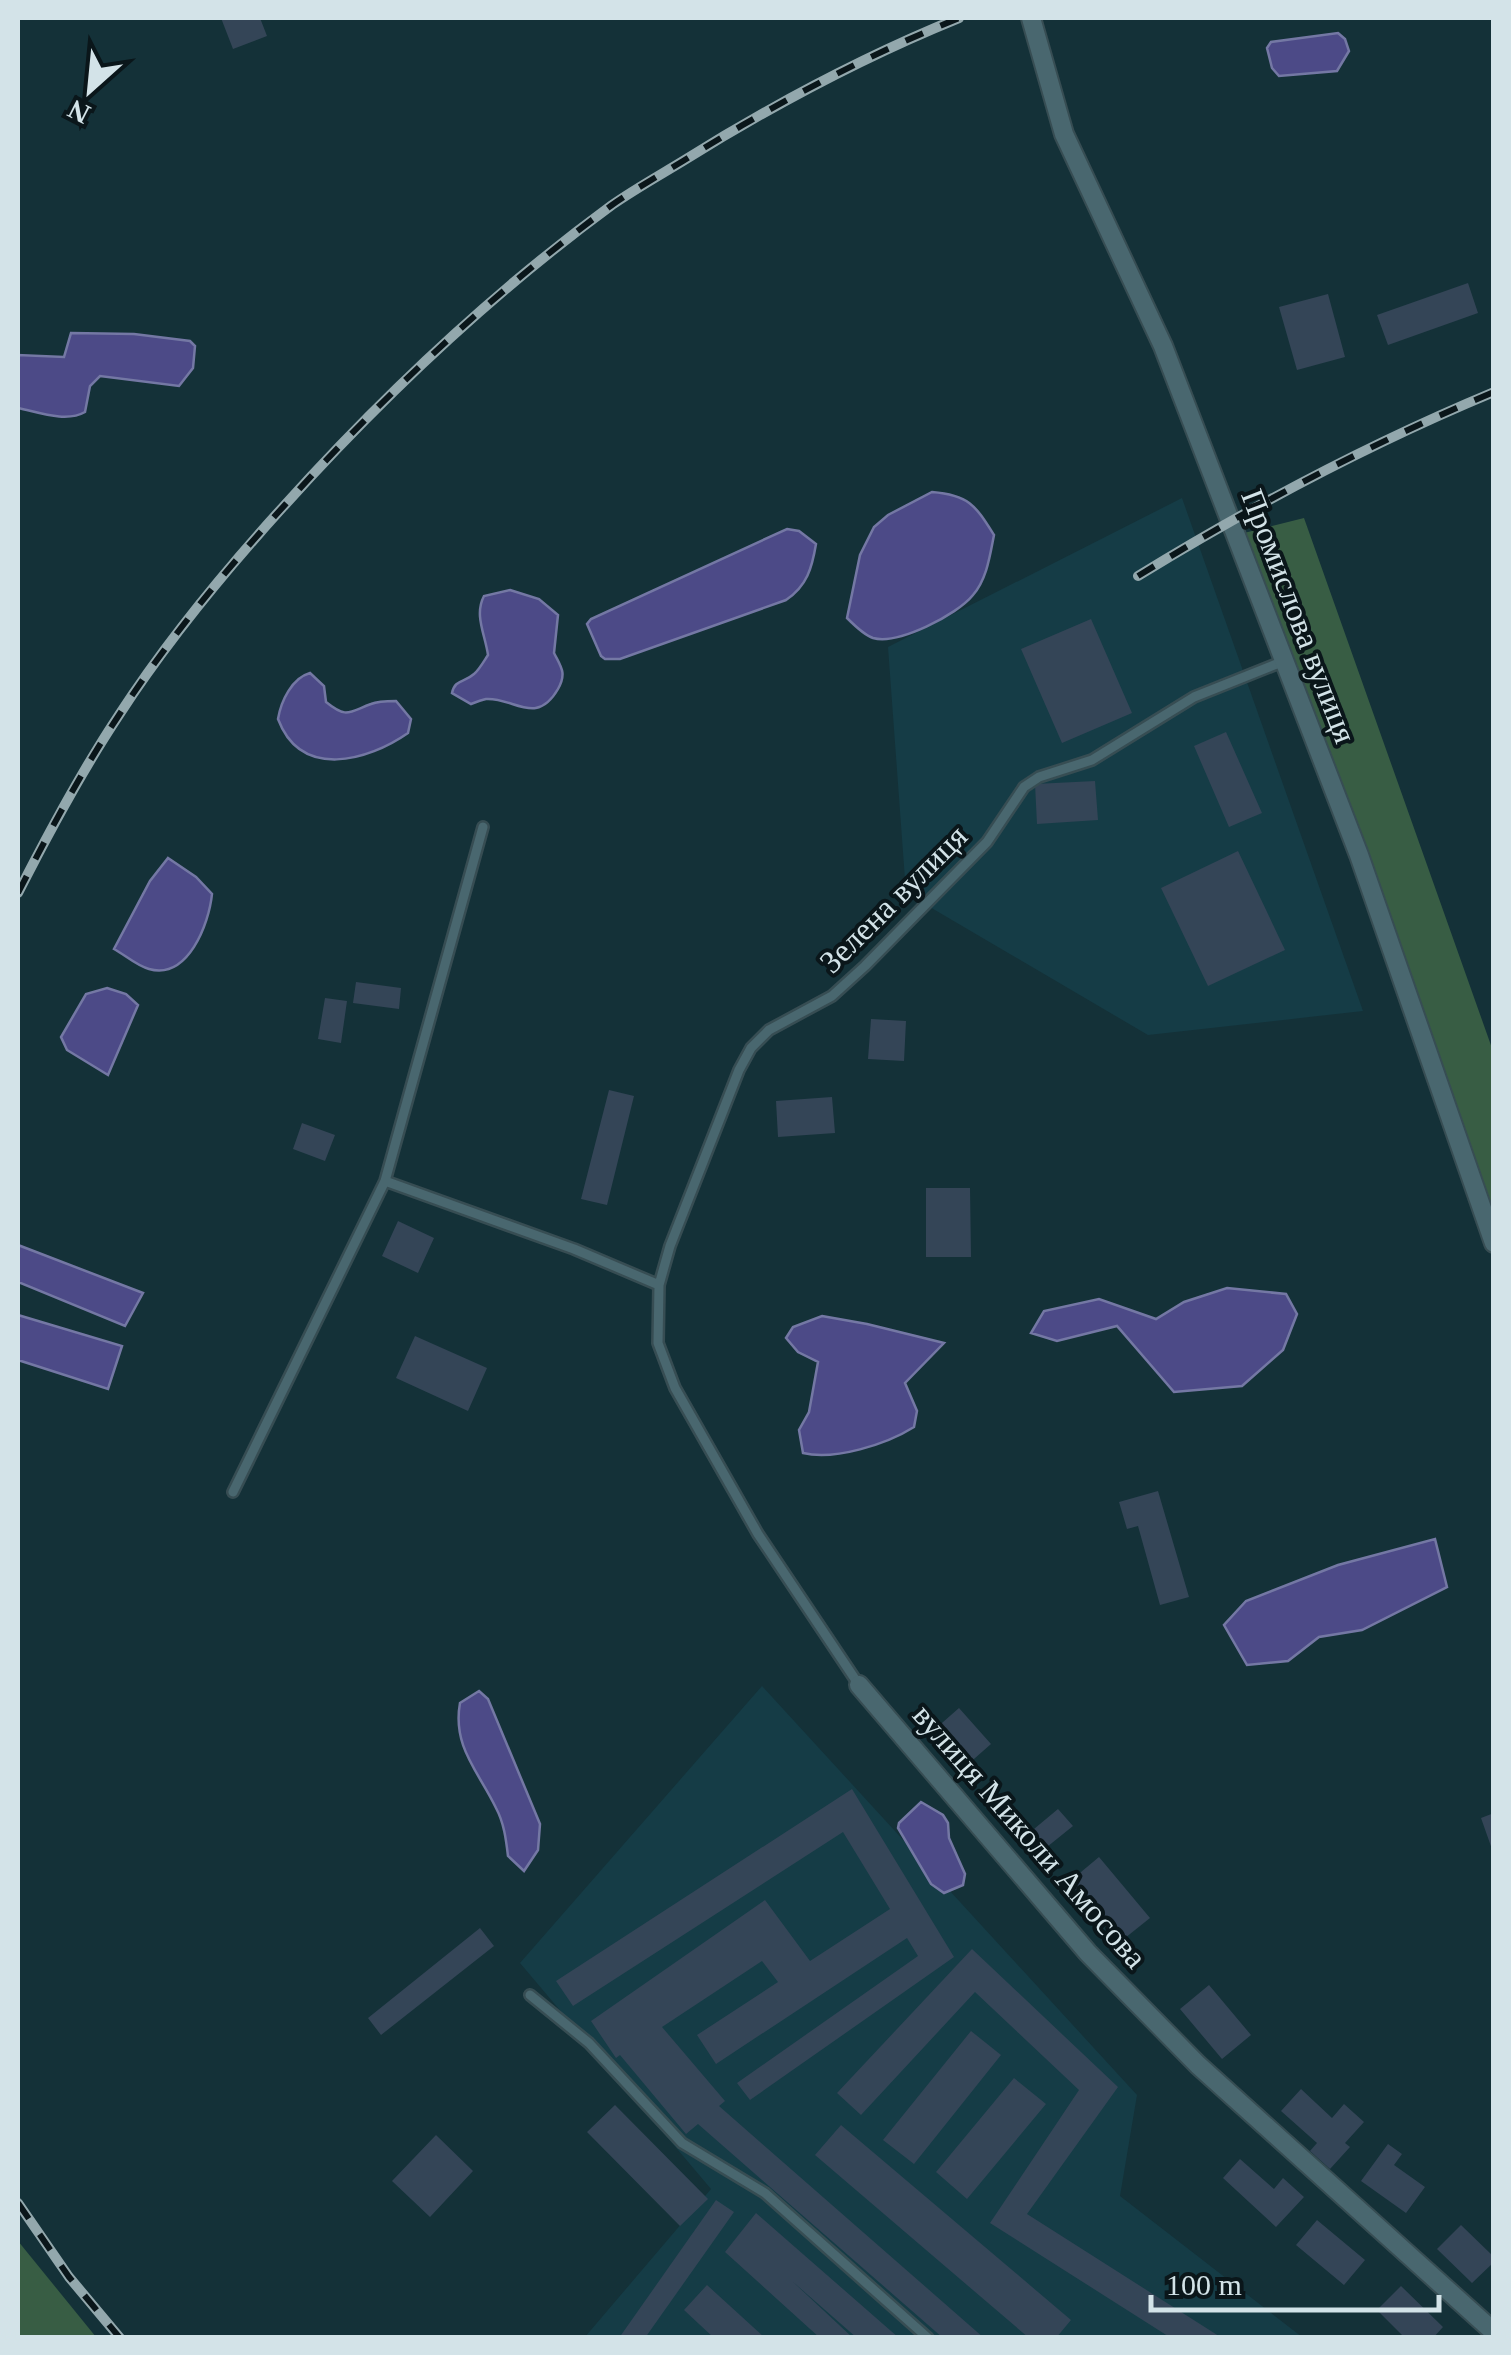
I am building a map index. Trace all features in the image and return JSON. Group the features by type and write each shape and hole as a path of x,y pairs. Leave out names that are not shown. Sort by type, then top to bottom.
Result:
{"street":[{"name":"Промислова вулиця","path":"1031,18 1064,134 1163,346 1359,855 1494,1243"},
{"name":"вулиця Миколи Амосова","path":"858,1685 1088,1953 1198,2065 1494,2332"}],"lane":[{"name":"Зелена вулиця","path":"659,1286 688,1193 751,1048 769,1030 832,996 865,966 986,842 1024,787 1039,777 1092,760 1194,697 1284,661"},
{"path":"232,1492 386,1181 483,827"},
{"path":"386,1181 574,1249 659,1286"},
{"name":"вулиця Миколи Амосова","path":"659,1286 658,1344 675,1388 758,1534 858,1685"},
{"path":"530,1995 589,2043 682,2143 765,2193 928,2338"}],"shaded area":[{"path":"1338,33 1349,51 1337,71 1279,76 1272,68 1267,48 1271,42"},
{"path":"71,333 134,334 190,341 195,346 193,368 179,386 100,376 90,386 85,412 69,417 18,408 18,355 64,357"},
{"path":"932,492 970,503 994,535 985,574 973,595 941,619 897,637 873,638 847,618 860,555 874,527 888,515"},
{"path":"1182,498 1363,1011 1148,1035 906,893 888,647"},
{"path":"787,529 799,531 816,544 807,576 786,600 620,659 601,656 587,624 591,619"},
{"path":"510,590 539,599 558,615 554,653 562,679 550,700 541,706 524,708 486,699 471,704 452,693 488,655 481,603 484,596"},
{"path":"310,673 324,686 326,702 344,712 396,701 411,719 408,733 355,757 319,758 302,751 278,719 288,691"},
{"path":"168,858 196,877 212,894 210,906 201,934 185,958 163,970 149,969 114,949 150,881"},
{"path":"107,988 126,994 138,1005 108,1075 67,1050 61,1037 86,994"},
{"path":"18,1245 143,1293 125,1326 18,1282"},
{"path":"1227,1288 1286,1294 1297,1314 1283,1350 1242,1386 1174,1392 1117,1326 1057,1341 1031,1333 1044,1311 1099,1299 1156,1319 1184,1302"},
{"path":"18,1315 122,1346 108,1389 18,1360"},
{"path":"822,1316 944,1343 905,1383 917,1411 914,1427 860,1449 830,1455 803,1453 799,1430 809,1412 818,1362 798,1352 786,1338 793,1327"},
{"path":"1435,1539 1447,1587 1362,1630 1319,1637 1288,1661 1247,1665 1224,1625 1246,1601 1338,1565"},
{"path":"762,1686 1137,2095 1120,2196 1302,2337 585,2337 711,2189 520,1963"},
{"path":"479,1691 488,1699 540,1824 538,1850 524,1871 508,1856 499,1814 463,1746 460,1703"},
{"path":"921,1802 943,1815 948,1823 949,1838 965,1874 963,1885 944,1893 931,1884 898,1828"}],"green space":[{"path":"1304,518 1493,1051 1493,1212 1369,861 1244,533"},
{"path":"18,2241 96,2337 18,2334"}],"building":[{"path":"221,18 260,18 267,36 233,49"},
{"path":"1468,283 1478,313 1388,345 1377,315"},
{"path":"1328,294 1345,357 1297,370 1279,307"},
{"path":"1091,619 1132,713 1062,743 1021,649"},
{"path":"1226,732 1262,813 1229,827 1194,746"},
{"path":"1095,781 1098,820 1037,824 1035,784"},
{"path":"1238,851 1285,950 1208,986 1161,888"},
{"path":"356,982 401,988 399,1009 353,1003"},
{"path":"325,998 347,1001 341,1043 318,1039"},
{"path":"871,1019 906,1021 904,1061 868,1059"},
{"path":"609,1090 634,1096 607,1205 581,1199"},
{"path":"832,1097 835,1133 778,1137 776,1101"},
{"path":"302,1123 335,1135 325,1161 293,1149"},
{"path":"926,1188 970,1188 971,1257 926,1257"},
{"path":"398,1221 434,1238 418,1273 382,1256"},
{"path":"415,1336 487,1368 468,1411 396,1378"},
{"path":"1158,1491 1189,1597 1160,1605 1138,1526 1127,1529 1119,1502"},
{"path":"959,1708 991,1744 966,1766 934,1730"},
{"path":"852,1789 954,1957 750,2100 737,2083 918,1956 907,1938 716,2064 697,2035 778,1982 762,1961 662,2027 725,2101 719,2106 984,2338 943,2338 698,2124 686,2134 620,2055 616,2058 591,2021 765,1900 810,1961 890,1909 843,1832 573,2006 556,1981"},
{"path":"1058,1809 1073,1826 1042,1851 1028,1834"},
{"path":"1494,1813 1494,1852 1493,1852 1481,1818"},
{"path":"1099,1857 1150,1918 1120,1942 1069,1882"},
{"path":"480,1928 494,1946 381,2035 368,2018"},
{"path":"972,1949 1118,2087 1027,2214 1222,2338 1171,2338 990,2223 1079,2090 975,1992 861,2115 837,2093"},
{"path":"1209,1985 1251,2035 1222,2059 1180,2009"},
{"path":"971,2031 1001,2055 914,2164 883,2140"},
{"path":"1014,2078 1046,2104 967,2199 936,2172"},
{"path":"1301,2089 1332,2118 1344,2104 1364,2122 1345,2143 1350,2147 1330,2169 1310,2151 1317,2143 1281,2111"},
{"path":"615,2105 708,2199 680,2226 587,2132"},
{"path":"841,2125 1071,2320 1056,2338 1029,2338 815,2155"},
{"path":"436,2135 473,2171 430,2217 392,2181"},
{"path":"1388,2144 1402,2154 1394,2165 1425,2187 1406,2213 1361,2181"},
{"path":"1240,2159 1274,2189 1283,2178 1304,2197 1276,2227 1223,2178"},
{"path":"716,2200 734,2212 645,2338 619,2338"},
{"path":"756,2213 899,2338 857,2338 792,2281 853,2338 820,2338 725,2252"},
{"path":"1317,2220 1365,2260 1344,2285 1296,2245"},
{"path":"1461,2225 1494,2257 1494,2262 1472,2283 1437,2249"},
{"path":"707,2285 765,2338 714,2338 684,2310"},
{"path":"1401,2286 1443,2327 1433,2338 1405,2338 1377,2310"}],"railway":[{"path":"18,893 92,758 176,634 321,466 440,347 524,274 630,193 818,84 959,18"},
{"path":"1138,576 1312,477 1494,392"},
{"path":"18,2203 69,2277 120,2338"}]}
